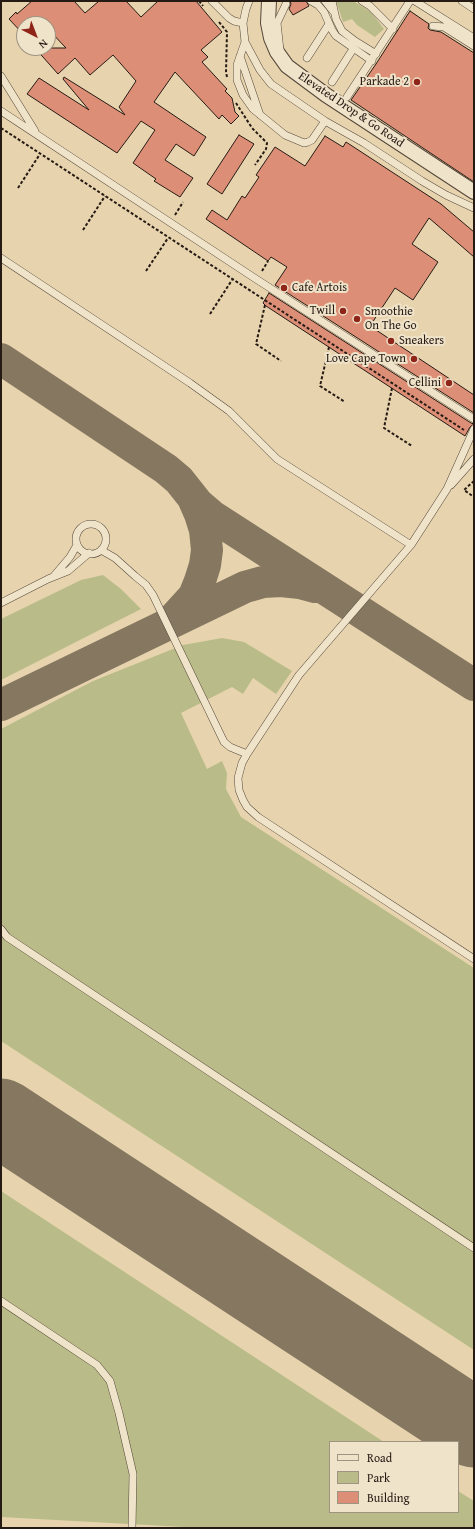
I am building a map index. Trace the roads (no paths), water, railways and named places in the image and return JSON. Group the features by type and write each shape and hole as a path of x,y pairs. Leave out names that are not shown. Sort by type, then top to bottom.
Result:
{"street":[{"name":"Elevated Drop & Go Road","path":"269,1 269,31 279,56 287,66 326,95 474,192"}],"lane":[{"path":"212,1 229,18 243,23"},
{"path":"249,1 243,23 245,42 260,70 271,84 325,121 364,142 446,195 474,208"},
{"path":"308,1 316,3 321,8 336,36 372,60"},
{"path":"325,1 334,12"},
{"path":"332,1 334,12 342,31 376,54"},
{"path":"362,1 370,6 393,29"},
{"path":"347,97 410,1"},
{"path":"415,1 474,38"},
{"path":"462,1 474,9"},
{"path":"279,56 280,43 277,23 286,9"},
{"path":"307,58 329,24"},
{"path":"433,26 444,27 474,46"},
{"path":"245,42 236,71 240,88 246,101 260,115 285,135 304,143 312,140 325,121"},
{"path":"332,82 354,49"},
{"path":"1,76 37,135"},
{"path":"1,111 256,279 474,419"},
{"path":"1,258 190,383 228,411 278,459 411,545"},
{"path":"473,432 447,489 411,545 299,675 247,754 239,770 238,785 243,800 252,813 474,958"},
{"path":"447,489 474,459"},
{"path":"1,603 68,571 89,554 93,554 101,550 105,541 104,531 91,524 82,527 76,536 77,545 80,549 89,554"},
{"path":"51,579 67,561 77,545"},
{"path":"101,550 115,558 146,585 156,601 224,742 230,747 247,754"},
{"path":"1,929 7,938 474,1248"},
{"path":"1,1301 96,1365 110,1381 133,1474 132,1528"}],"place":[{"name":"Parkade 2","path":"417,82"},
{"name":"Cafe Artois","path":"284,288"},
{"name":"Twill","path":"343,311"},
{"name":"Smoothie On The Go","path":"357,319"},
{"name":"Sneakers","path":"391,341"},
{"name":"Love Cape Town","path":"414,359"},
{"name":"Cellini","path":"449,383"}]}
